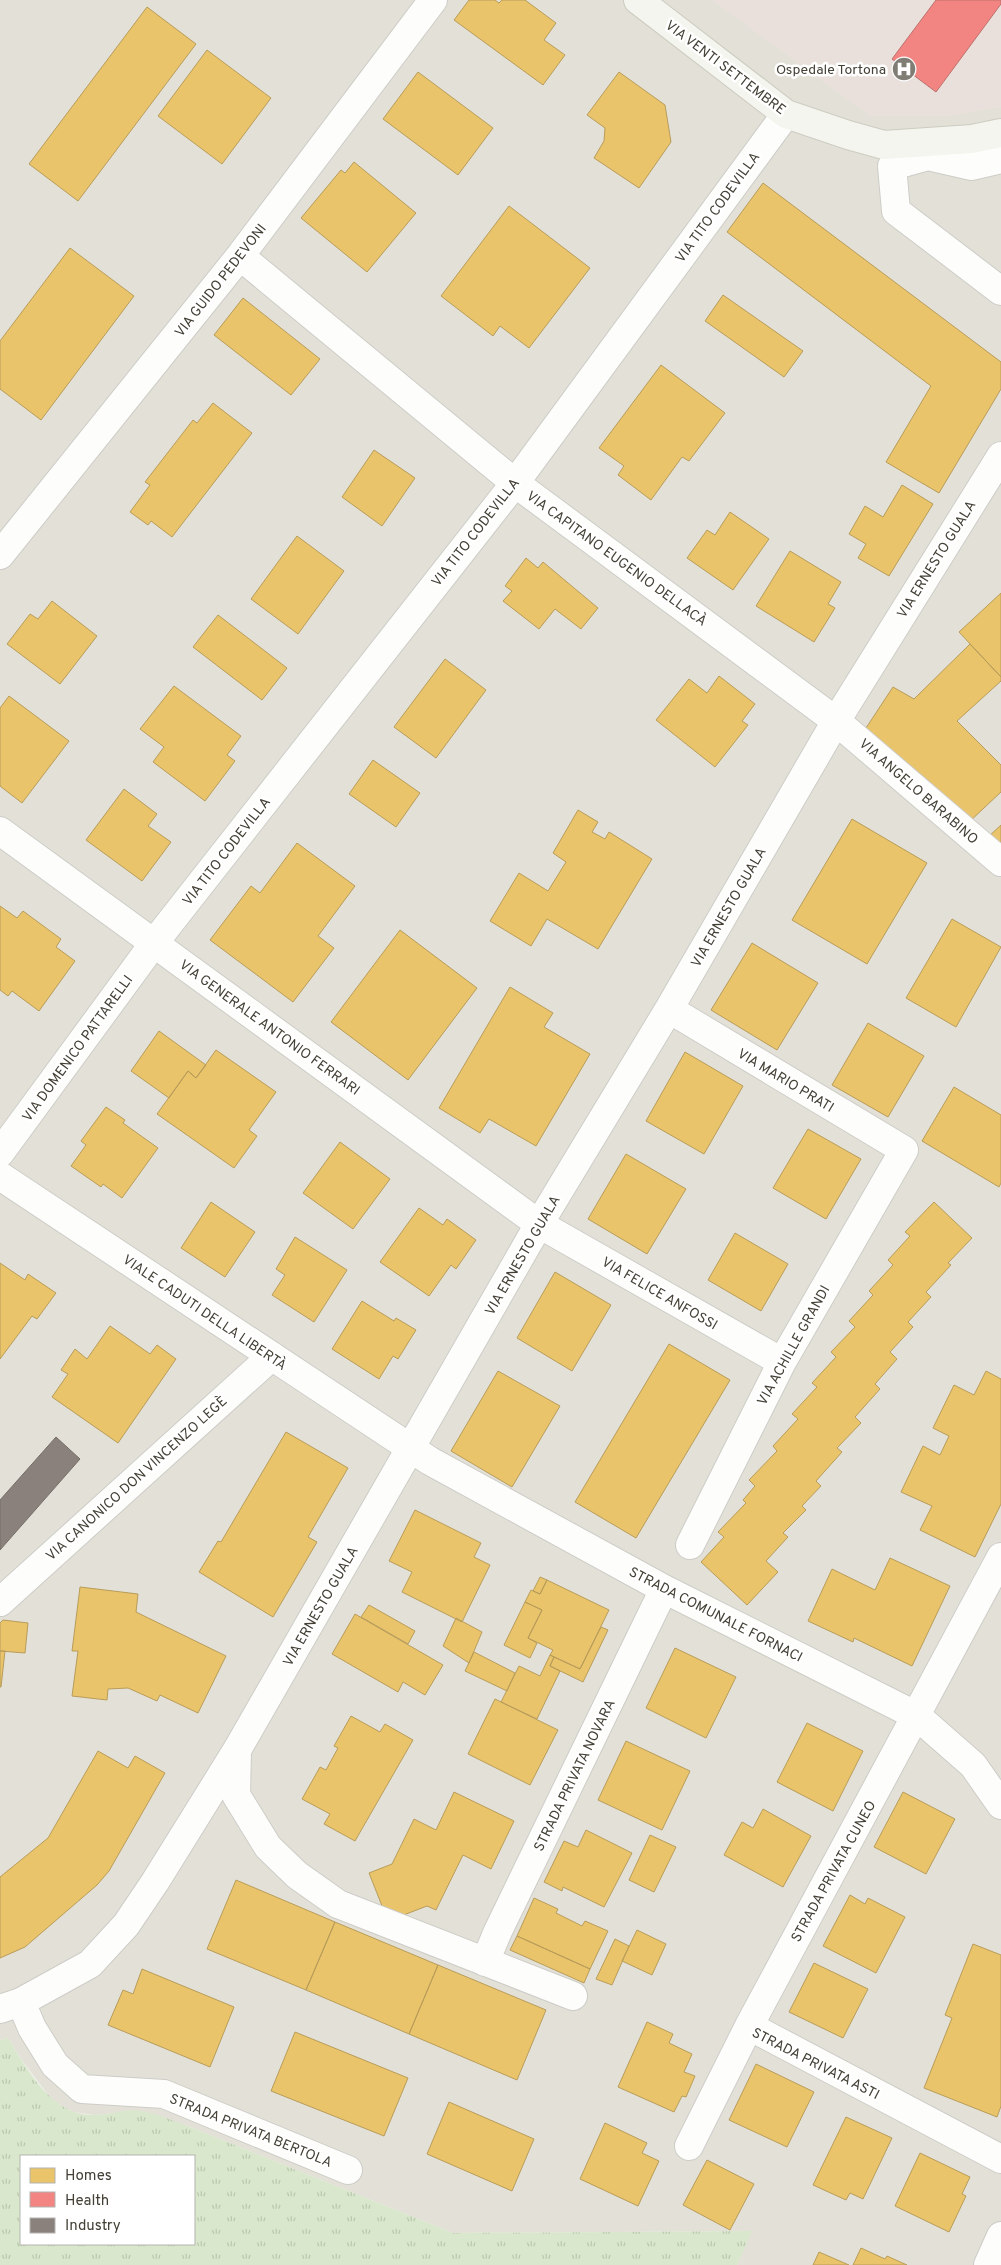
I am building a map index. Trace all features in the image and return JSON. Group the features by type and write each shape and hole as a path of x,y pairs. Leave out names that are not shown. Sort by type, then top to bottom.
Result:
{"street":[{"name":"VIA GUIDO PEDEVONI","path":"0,555 240,256 433,0"},
{"name":"VIA VENTI SETTEMBRE","path":"638,0 786,114 848,136 884,145 972,139 1001,133"},
{"name":"VIA TITO CODEVILLA","path":"154,943 515,483 786,114"},
{"path":"884,145 880,215 1001,309"},
{"path":"1001,158 972,166 928,156 892,166 896,211 1001,291"},
{"name":"VIA CAPITANO EUGENIO DELLACÀ","path":"240,256 515,483 836,721"},
{"name":"VIA ERNESTO GUALA","path":"10,2005 90,1964 126,1926 156,1882 237,1750 539,1224 669,1009 836,721 1001,456"},
{"name":"VIA ANGELO BARABINO","path":"836,721 1001,862"},
{"name":"VIA GENERALE ANTONIO FERRARI","path":"0,832 539,1224"},
{"name":"VIA DOMENICO PATTARELLI","path":"0,1153 154,943"},
{"name":"VIA MARIO PRATI","path":"669,1009 904,1150"},
{"name":"VIA ACHILLE GRANDI","path":"690,1545 782,1362 904,1150"},
{"name":"VIALE CADUTI DELLA LIBERTÀ","path":"0,1176 410,1448"},
{"name":"VIA FELICE ANFOSSI","path":"539,1224 782,1362"},
{"name":"VIA CANONICO DON VINCENZO LEGÈ","path":"0,1602 272,1356"},
{"name":"STRADA COMUNALE FORNACI","path":"410,1448 430,1461 664,1589 917,1716 973,1765 1001,1805"},
{"path":"917,1716 1001,1558"},
{"name":"STRADA PRIVATA NOVARA","path":"484,1962 664,1589"},
{"name":"STRADA PRIVATA CUNEO","path":"748,2026 917,1716"},
{"path":"237,1750 236,1796 268,1846 297,1875 338,1904 573,1996"},
{"name":"STRADA PRIVATA BERTOLA","path":"10,2005 32,2028 55,2065 82,2089 164,2094 348,2170"},
{"name":"STRADA PRIVATA ASTI","path":"689,2146 748,2026 1001,2159"},
{"path":"988,2265 1001,2236"}],"shaded area":[{"path":"0,0 1001,0 1001,2265 737,2265 751,2231 453,2233 185,2125 141,2111 95,2115 73,2112 52,2100 21,2059 8,2038 0,2040"},
{"name":"Ospedale Tortona","path":"712,0 1001,0 1001,107 947,116 870,116"}],"green space":[{"path":"8,2038 42,2089 66,2108 80,2114 95,2115 135,2110 158,2115 453,2233 752,2231 737,2265 0,2265 0,2040"}],"building: Homes":[{"path":"469,0 495,0 499,3 502,0 525,0 556,23 544,40 565,55 543,85 454,20"},
{"path":"147,7 196,44 78,201 29,164"},
{"path":"207,50 271,98 222,164 158,116"},
{"path":"418,72 493,128 458,175 383,119"},
{"path":"619,72 665,105 671,142 639,188 594,158 604,141 605,128 587,115"},
{"path":"354,162 416,213 367,272 301,218 341,170 345,173"},
{"path":"763,183 1001,362 1001,389 939,493 886,462 931,386 727,232"},
{"path":"509,206 590,268 529,348 500,326 493,336 441,296"},
{"path":"70,248 134,296 41,420 0,389 0,341"},
{"path":"723,295 803,351 784,377 705,321"},
{"path":"243,298 320,359 291,395 214,335"},
{"path":"661,365 725,413 689,461 682,457 651,500 618,475 624,466 599,448"},
{"path":"213,403 252,433 172,537 151,521 148,525 130,512 150,485 145,482 193,420 197,423"},
{"path":"374,450 415,478 382,526 342,497"},
{"path":"902,485 933,504 889,576 858,558 866,544 849,534 865,506 883,517"},
{"path":"730,512 769,539 733,590 687,558 707,530 715,535"},
{"path":"297,536 344,571 298,634 251,599"},
{"path":"790,551 841,582 828,604 835,608 814,642 756,606"},
{"path":"526,558 538,568 543,562 598,608 581,629 555,609 539,629 503,601 512,591 505,586"},
{"path":"1001,593 1001,677 959,632"},
{"path":"52,601 97,636 60,684 7,644 30,614 38,619"},
{"path":"218,615 287,668 262,700 193,647"},
{"path":"970,644 1001,677 1001,681 957,721 1001,765 1001,792 968,823 864,731 893,687 914,699"},
{"path":"445,659 486,690 436,758 394,727"},
{"path":"719,676 755,704 742,721 748,725 715,767 656,720 689,679 707,693"},
{"path":"174,686 241,736 227,755 235,761 205,801 153,762 164,747 140,729"},
{"path":"9,696 69,741 22,803 0,786 0,708"},
{"path":"373,760 420,793 396,827 349,794"},
{"path":"124,789 157,814 148,826 171,842 142,881 86,840"},
{"path":"578,810 598,822 592,832 605,839 609,832 652,859 598,949 547,919 531,946 490,921 519,873 548,891 566,862 553,853"},
{"path":"852,819 927,863 867,964 792,920"},
{"path":"1001,825 1001,851 987,838"},
{"path":"297,843 355,886 318,936 334,948 293,1002 210,940 251,886 260,893"},
{"path":"0,906 17,918 23,911 61,939 56,947 75,961 39,1011 12,991 8,996 0,990"},
{"path":"952,919 1001,947 956,1027 906,998"},
{"path":"400,930 477,988 408,1080 331,1022"},
{"path":"752,943 818,983 777,1050 711,1010"},
{"path":"510,987 553,1013 544,1027 590,1054 536,1146 489,1119 480,1133 439,1108"},
{"path":"868,1023 924,1056 888,1117 832,1085"},
{"path":"159,1031 206,1065 196,1078 188,1071 169,1098 131,1071"},
{"path":"216,1050 276,1092 249,1130 257,1136 234,1168 157,1114 188,1071 196,1078"},
{"path":"685,1052 743,1086 704,1154 646,1121"},
{"path":"954,1087 1001,1115 1001,1183 999,1187 922,1141"},
{"path":"106,1107 125,1120 123,1123 158,1148 122,1198 103,1184 101,1187 71,1166 86,1145 81,1141"},
{"path":"808,1129 861,1159 826,1219 773,1188"},
{"path":"340,1142 390,1179 353,1229 303,1193"},
{"path":"626,1154 686,1189 647,1254 588,1219"},
{"path":"211,1202 255,1232 225,1277 181,1248"},
{"path":"934,1202 972,1238 948,1263 951,1265 926,1292 931,1297 908,1322 913,1327 890,1352 897,1359 875,1384 880,1389 855,1417 861,1423 837,1448 842,1452 816,1481 821,1486 802,1506 806,1510 783,1533 788,1537 766,1561 778,1572 747,1605 701,1562 724,1537 718,1532 746,1503 743,1500 755,1486 749,1480 777,1451 773,1446 798,1419 792,1414 817,1387 812,1383 836,1357 831,1352 855,1327 849,1321 873,1295 869,1291 893,1265 888,1260 910,1236 905,1232"},
{"path":"419,1208 443,1225 447,1219 476,1240 456,1269 451,1265 429,1296 380,1262"},
{"path":"735,1233 788,1264 761,1311 708,1280"},
{"path":"295,1237 347,1270 314,1322 272,1295 285,1275 276,1269"},
{"path":"0,1263 25,1280 28,1274 56,1293 37,1319 32,1316 0,1359"},
{"path":"555,1272 611,1305 572,1371 517,1338"},
{"path":"362,1301 394,1321 396,1318 416,1330 398,1359 393,1356 379,1379 332,1349"},
{"path":"110,1326 150,1354 157,1345 176,1359 118,1443 52,1397 68,1374 61,1370 75,1349 87,1359"},
{"path":"669,1344 730,1380 636,1538 575,1502"},
{"path":"498,1371 560,1406 512,1487 451,1451"},
{"path":"986,1371 1001,1379 1001,1504 975,1557 920,1530 932,1506 901,1492 923,1446 940,1455 949,1436 933,1428 954,1385 974,1395"},
{"path":"286,1432 348,1468 308,1537 317,1542 273,1617 199,1572 218,1541 221,1542"},
{"path":"415,1510 481,1543 474,1557 490,1565 462,1622 402,1592 412,1572 389,1561"},
{"path":"890,1558 950,1586 912,1666 854,1638 853,1642 808,1621 832,1569 875,1590"},
{"path":"540,1577 547,1580 540,1594 533,1591"},
{"path":"547,1580 609,1610 580,1669 550,1655 553,1650 528,1638 542,1610 525,1602 531,1590 540,1594"},
{"path":"80,1587 138,1594 136,1612 226,1656 198,1713 160,1695 157,1701 128,1688 108,1689 107,1700 72,1696 78,1651 72,1651"},
{"path":"525,1602 542,1610 528,1638 537,1643 530,1658 504,1645"},
{"path":"369,1605 415,1631 408,1644 361,1617"},
{"path":"355,1614 443,1665 425,1695 403,1682 398,1692 332,1654"},
{"path":"456,1618 482,1632 469,1663 443,1646"},
{"path":"3,1620 28,1623 25,1653 0,1651 0,1623"},
{"path":"601,1627 608,1630 583,1682 550,1666 554,1657 580,1669"},
{"path":"675,1648 736,1677 706,1738 646,1708"},
{"path":"0,1651 5,1651 1,1687 0,1687"},
{"path":"474,1652 515,1673 507,1691 465,1671"},
{"path":"550,1655 554,1657 550,1666 560,1671 537,1719 501,1702 519,1666 540,1676"},
{"path":"495,1699 558,1730 530,1785 468,1754"},
{"path":"351,1716 380,1732 385,1724 413,1740 355,1841 324,1824 330,1814 302,1799 320,1767 326,1770 338,1748 334,1746"},
{"path":"807,1723 863,1751 833,1811 777,1782"},
{"path":"626,1741 690,1771 662,1830 598,1800"},
{"path":"98,1751 128,1768 135,1756 165,1773 109,1871 97,1885 25,1947 0,1958 0,1877 48,1838"},
{"path":"454,1792 514,1821 491,1869 463,1855 436,1910 427,1906 388,1921 369,1873 392,1864 414,1819 436,1830"},
{"path":"903,1792 955,1819 926,1874 874,1847"},
{"path":"763,1809 811,1836 783,1887 724,1855 742,1822 753,1828"},
{"path":"586,1830 632,1853 604,1907 563,1887 562,1891 544,1882 564,1841 578,1847"},
{"path":"650,1835 676,1847 654,1892 629,1880"},
{"path":"236,1880 335,1922 306,1990 207,1949"},
{"path":"850,1895 865,1904 868,1898 905,1917 876,1973 823,1946"},
{"path":"534,1898 558,1909 556,1913 582,1926 585,1921 608,1931 590,1969 517,1936"},
{"path":"335,1922 438,1965 409,2034 306,1990"},
{"path":"637,1930 666,1944 652,1975 622,1961"},
{"path":"517,1936 590,1969 584,1983 510,1950"},
{"path":"615,1939 629,1946 612,1985 596,1979"},
{"path":"973,1944 1001,1955 1001,2106 997,2117 924,2088 952,2018 945,2015"},
{"path":"814,1963 868,1989 843,2038 789,2012"},
{"path":"438,1965 546,2010 517,2080 409,2034"},
{"path":"142,1969 234,2007 210,2067 108,2025 123,1990 133,1994"},
{"path":"647,2022 673,2034 669,2043 692,2054 684,2072 695,2076 686,2097 682,2096 674,2112 618,2087"},
{"path":"295,2032 408,2078 384,2136 271,2091"},
{"path":"756,2064 814,2092 787,2147 729,2120"},
{"path":"449,2102 534,2139 512,2191 427,2154"},
{"path":"846,2117 892,2138 863,2199 850,2193 846,2200 813,2185"},
{"path":"605,2123 647,2143 642,2153 659,2161 638,2206 580,2179"},
{"path":"920,2153 970,2177 962,2194 966,2196 949,2232 895,2206"},
{"path":"707,2160 754,2184 730,2230 683,2205"},
{"path":"861,2248 885,2259 887,2256 907,2265 853,2265"},
{"path":"819,2252 849,2265 813,2265"}],"building: Health":[{"path":"936,0 1001,0 1001,4 936,92 892,59"}],"building: Industry":[{"path":"56,1437 80,1459 0,1550 0,1500"}],"place":[{"name":"Ospedale Tortona","path":"904,69"}]}
